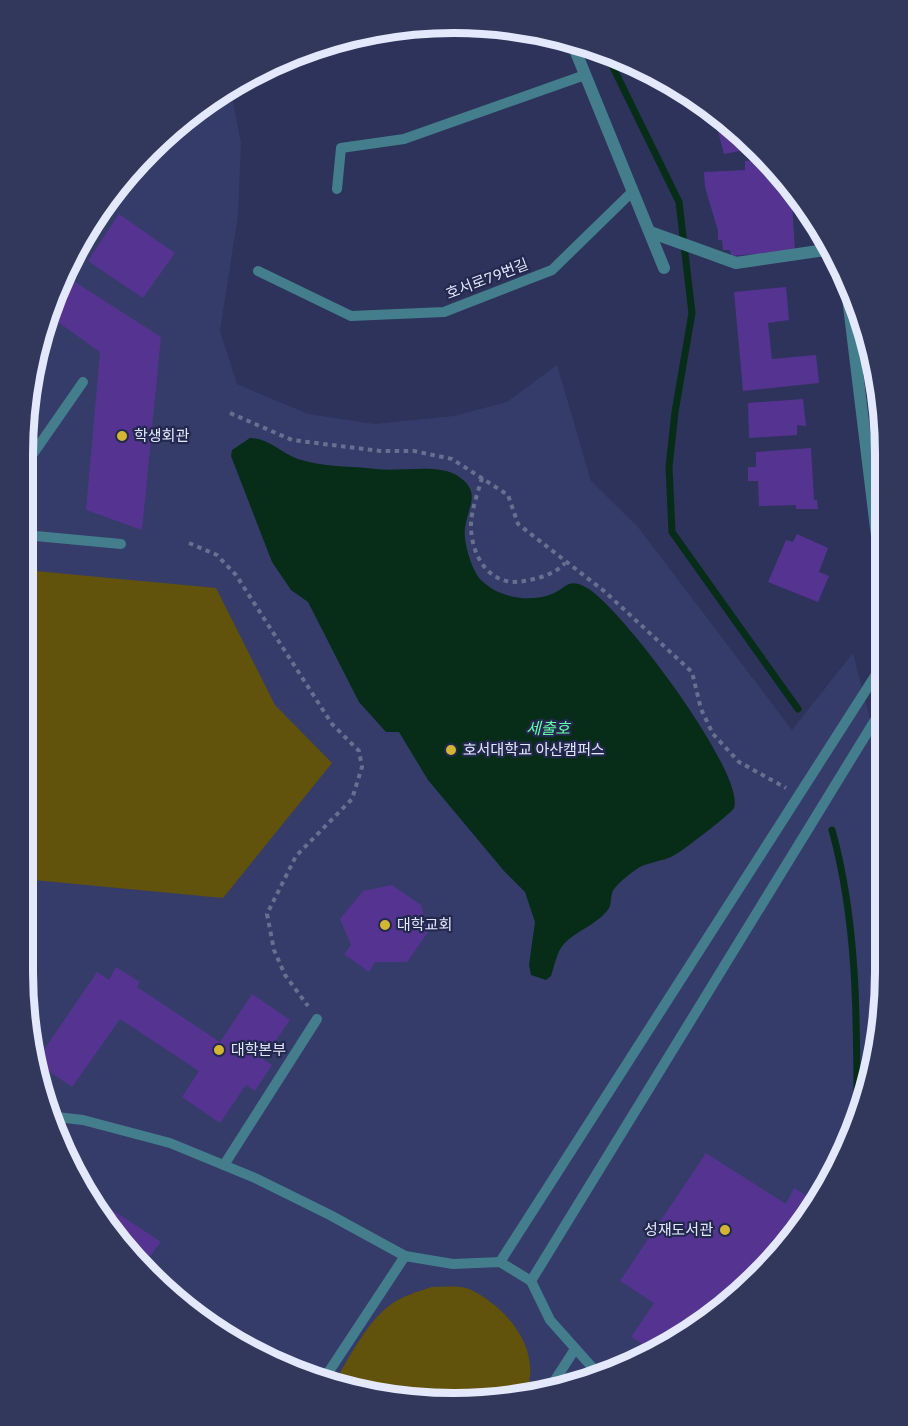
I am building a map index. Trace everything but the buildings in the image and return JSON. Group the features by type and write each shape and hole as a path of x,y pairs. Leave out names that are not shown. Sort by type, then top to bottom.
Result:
{"street":[{"path":"575,51 633,191 655,234 664,268"},
{"path":"655,234 736,263 822,250"},
{"path":"849,310 875,520"}],"lane":[{"path":"337,189 341,148 404,139 585,75"},
{"name":"호서로79번길","path":"258,270 351,315 444,312 552,270 633,191"},
{"path":"33,454 82,382"},
{"path":"33,536 121,544"},
{"path":"500,1262 875,676"},
{"path":"531,1281 875,720"},
{"path":"224,1165 317,1019"},
{"path":"59,1117 83,1120 170,1143 224,1165 330,1215 405,1256 453,1264 500,1262 531,1281 550,1320 594,1369"},
{"path":"328,1374 405,1256"},
{"path":"554,1381 575,1349"}],"path":[{"path":"230,413 292,440 380,452 414,451 452,459 508,495 518,524 565,563 604,591 692,672 701,709 713,734 739,762 767,775 798,795"},
{"path":"482,478 471,521 472,541 480,563 497,580 513,583 538,579 558,570 565,563"},
{"path":"189,543 217,555 236,575 332,724 359,751 362,767 352,800 296,856 267,914 273,950 285,975 317,1019"}],"shaded area":[{"name":"호서대학교 아산캠퍼스","path":"231,97 241,143 238,215 220,331 237,384 308,414 374,424 454,416 507,402 557,365 591,481 638,527 792,730 853,653 875,739 875,972 867,1054 853,1107 832,1158 819,1182 771,1250 732,1289 664,1337 640,1350 589,1371 563,1379 509,1389 482,1392 426,1392 345,1379 268,1350 243,1337 198,1306 176,1289 137,1250 104,1206 76,1158 47,1081 37,1027 33,972 33,454 37,399 47,345 76,268 89,243 120,198 137,176 176,137"},
{"path":"33,571 216,588 275,705 332,763 223,898 33,880"},
{"path":"432,1287 465,1288 496,1306 518,1331 525,1345 529,1361 530,1377 528,1386 482,1392 426,1392 372,1385 337,1377 372,1322 389,1306 409,1295"}],"water":[{"name":"세출호","path":"250,438 263,440 298,459 317,464 385,470 430,469 450,472 458,476 470,488 472,494 465,528 465,540 471,561 480,579 496,591 524,598 543,597 572,583 587,588 626,625 651,656 721,761 732,789 734,808 716,825 678,853 640,867 616,886 605,914 563,945 551,976 546,980 531,975 529,965 535,922 525,892 504,871 428,780 399,732 386,732 359,702 308,602 291,590 272,562 231,456 232,450"}],"waterway":[{"path":"611,64 679,202 692,313 675,412 669,467 672,532 798,709"},
{"path":"832,830 841,866 851,938 856,1011 857,1094"}],"place":[{"name":"학생회관","path":"122,436"},
{"name":"호서대학교 아산캠퍼스","path":"451,750"},
{"name":"대학교회","path":"385,925"},
{"name":"대학본부","path":"219,1050"},
{"name":"성재도서관","path":"725,1230"}]}
